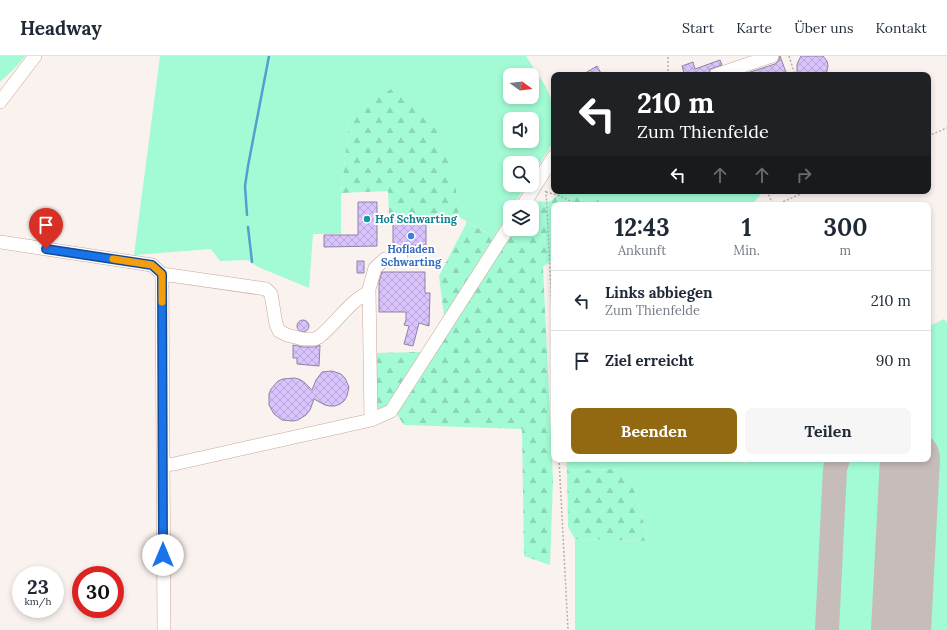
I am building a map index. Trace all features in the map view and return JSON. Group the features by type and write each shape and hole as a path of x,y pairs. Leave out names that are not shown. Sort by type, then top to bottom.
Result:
{"street":[{"path":"0,102 35,56"},
{"path":"725,72 772,56"},
{"path":"529,200 542,188 544,172 551,161"},
{"path":"163,465 174,464 371,420 391,411 504,236"},
{"path":"0,242 152,265 162,274 266,289 271,294 276,324 279,331 287,335 306,339 314,339 319,337 353,302 369,292"},
{"path":"371,420 369,289 375,268 385,259 401,257"},
{"path":"162,274 164,630"}],"path":[{"path":"667,72 668,56"},
{"path":"789,56 794,72"},
{"path":"931,135 947,128"},
{"path":"551,192 542,188 551,308"},
{"path":"556,194 573,202"},
{"path":"783,202 800,194"},
{"path":"560,462 568,630"}],"shaded area":[{"path":"944,319 947,323 947,630 747,630 752,462 931,462 931,326"}],"green space":[{"path":"0,56 25,56 0,82"},
{"path":"160,56 526,56 534,68 503,68 503,104 539,104 539,76 546,87 551,99 551,146 539,165 539,156 503,156 503,192 522,192 516,200 503,200 503,222 494,237 459,217 456,187 350,115 341,193 341,234 313,234 309,288 258,267 248,260 220,261 211,249 134,255"},
{"path":"396,86 439,133 456,187 459,217 389,215 388,191 341,193 350,115"},
{"path":"558,194 596,194 600,202 551,202 551,261 543,267 553,480 550,565 524,556 522,429 404,425 396,413 508,236 539,236 539,202 551,201"},
{"path":"596,194 760,195 754,202 600,202"},
{"path":"467,222 494,237 444,316 439,276"},
{"path":"944,319 947,323 947,630 915,630 924,462 931,462 931,326"},
{"path":"421,352 386,407 376,409 374,353"},
{"path":"566,462 832,462 823,630 575,630 575,539 649,541 628,469 567,470"},
{"path":"843,462 895,462 886,630 833,630"},
{"path":"628,469 649,541 575,539 568,527 567,470"}],"building":[{"path":"780,56 786,72 750,72 775,64"},
{"path":"801,56 823,56 827,61 828,66 827,72 797,72 797,64"},
{"path":"720,60 722,65 710,69 709,72 684,72 682,66 693,62 695,69"},
{"path":"597,66 600,72 587,72"},
{"name":"Hof Schwarting","path":"358,202 377,202 377,246 324,247 324,235 358,235"},
{"path":"393,221 426,221 426,245 393,246"},
{"path":"357,261 364,261 364,273 357,273"},
{"path":"382,272 425,272 425,293 430,293 429,326 419,323 413,346 404,344 409,326 404,325 406,320 406,312 379,312 379,282"},
{"path":"303,320 307,322 309,326 307,330 303,332 299,330 297,326 299,322"},
{"path":"293,345 315,347 320,345 319,366 297,364 297,358 293,358"},
{"path":"332,371 341,374 345,378 349,387 347,396 340,404 330,406 314,399 310,410 306,415 293,421 282,420 274,414 269,405 269,394 271,389 278,381 283,379 299,379 312,390 316,380 322,372"}],"waterway":[{"path":"247,215 245,186 269,56"},
{"path":"248,227 252,262"}],"taxiway":[{"path":"827,630 835,469 837,462"}],"runway":[{"path":"901,630 910,462"}],"slow traffic":[{"path":"113,259 152,265 162,274 162,302"}],"place":[{"name":"Hof Schwarting","path":"367,219"},
{"name":"Hofladen Schwarting","path":"411,236"}],"route":[{"path":"46,249 152,265 162,274 163,555"}]}
